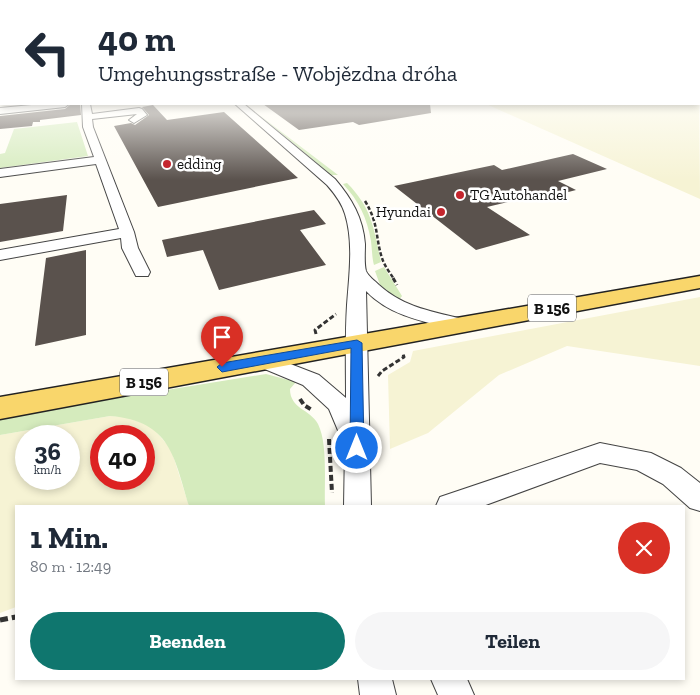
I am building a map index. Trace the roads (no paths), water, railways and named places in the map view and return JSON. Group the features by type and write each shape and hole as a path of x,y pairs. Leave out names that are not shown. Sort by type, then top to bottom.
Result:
{"main road":[{"name":"B 156","path":"0,408 700,282"}],"street":[{"path":"92,115 86,116 127,232 130,248 142,272"},
{"path":"134,120 141,115"},
{"path":"253,115 317,168 342,195 352,213 357,241 358,271 356,307 358,505"},
{"path":"0,174 100,160"},
{"path":"0,255 127,232"},
{"path":"358,271 366,284 380,298 416,313 460,324"},
{"path":"262,360 311,380 338,404 357,448"},
{"path":"453,505 600,453 642,460 672,476 700,499"},
{"path":"375,680 378,695"},
{"path":"449,680 456,695"}],"place":[{"name":"edding","path":"167,164"},
{"name":"TG Autohandel","path":"460,195"},
{"name":"Hyundai","path":"441,212"}]}
